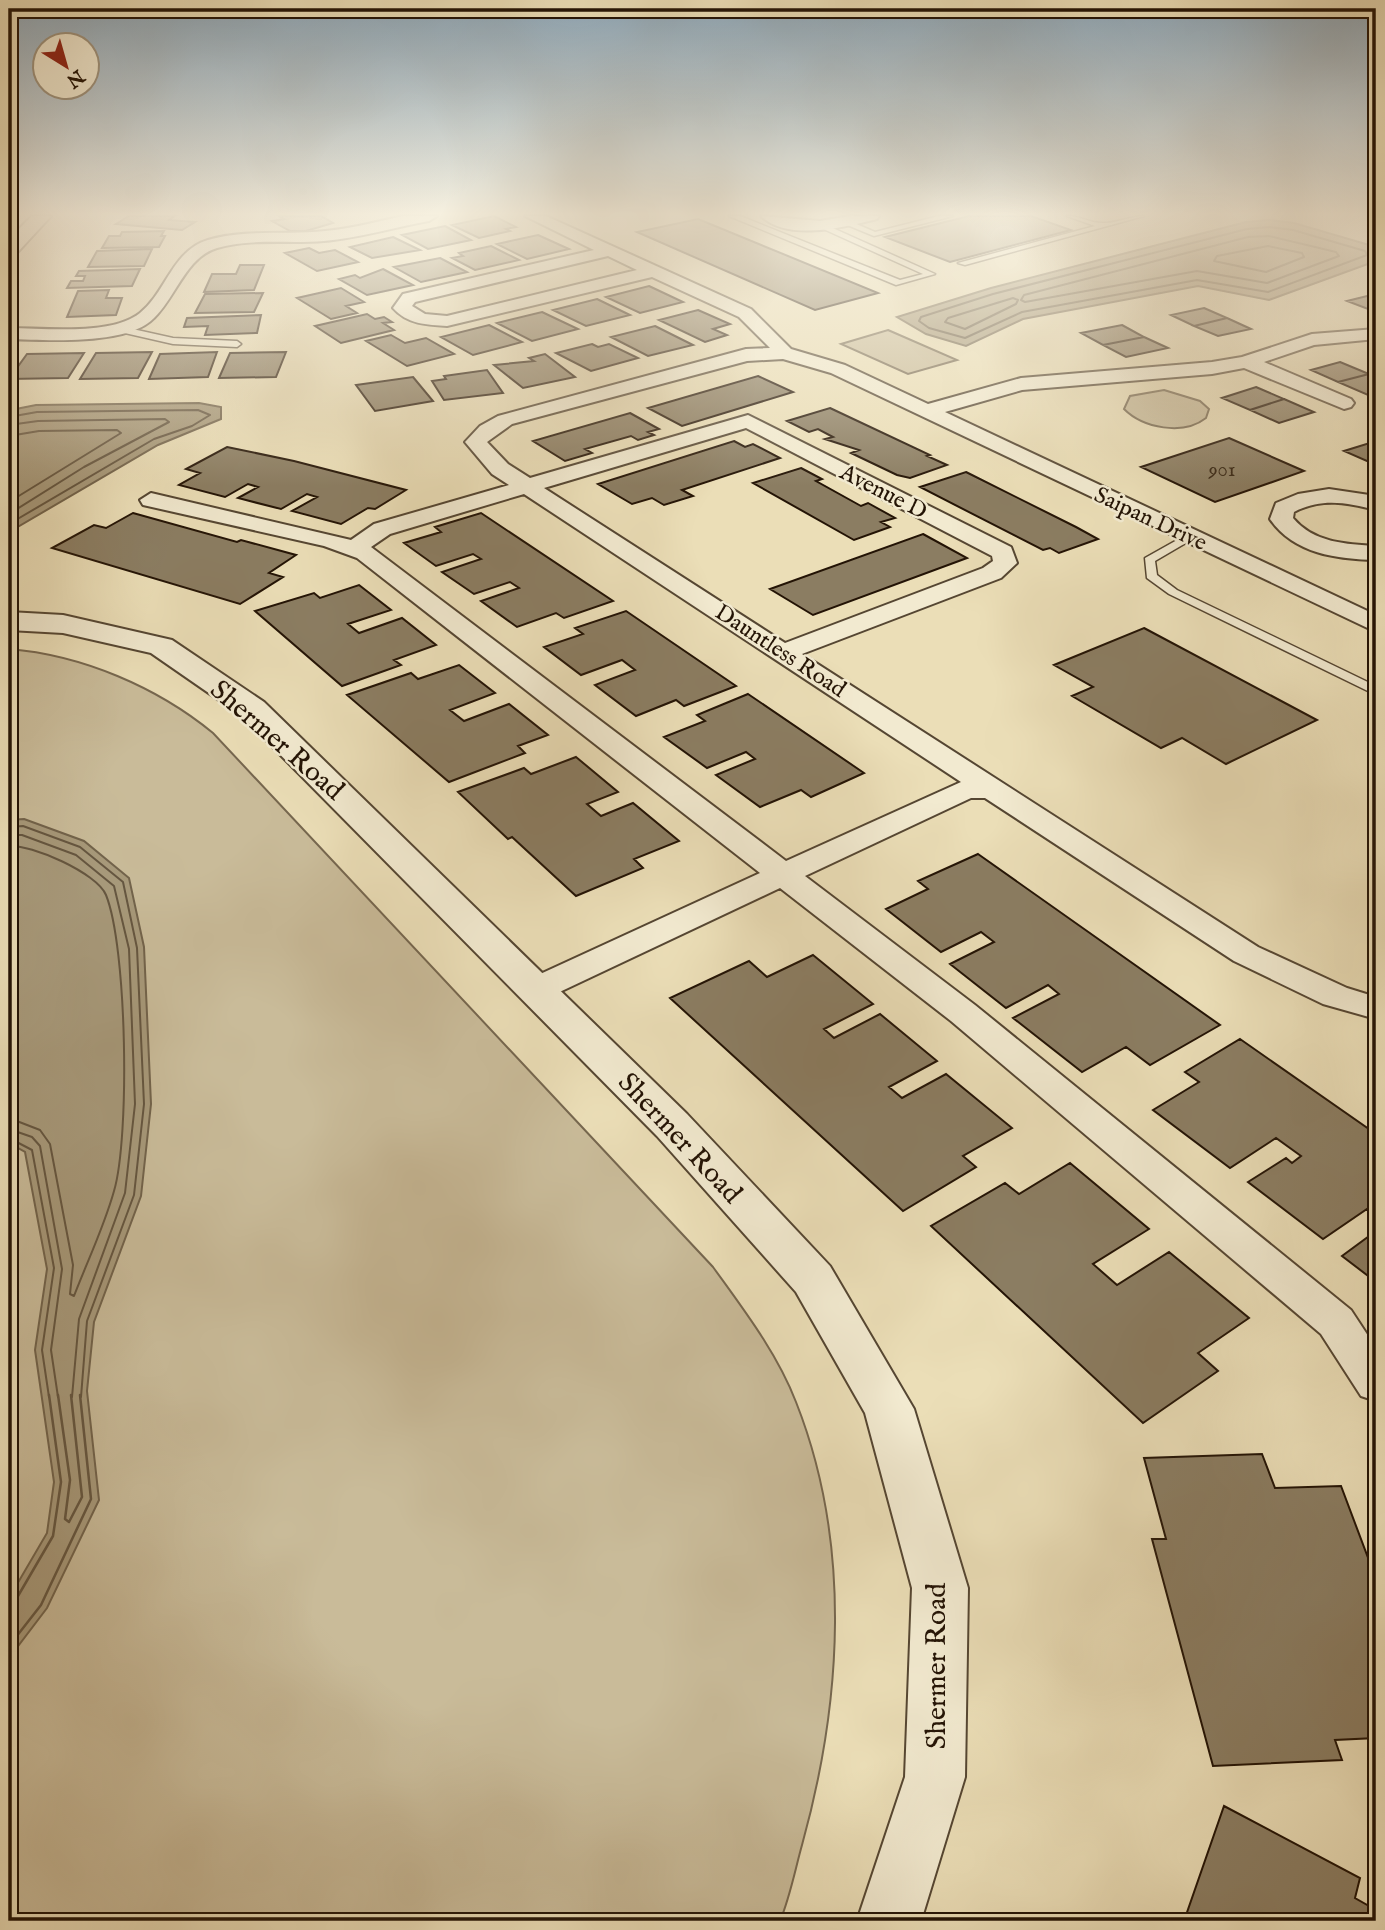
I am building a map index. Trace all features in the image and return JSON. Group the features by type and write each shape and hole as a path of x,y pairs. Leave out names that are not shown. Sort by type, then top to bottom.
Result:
{"street":[{"path":"9,334 95,333 119,329 147,316 155,306"},
{"path":"403,306 402,308 421,319 447,321 509,306"},
{"path":"730,306 745,313 760,325 784,353"},
{"path":"926,411 1021,384 1162,373 1245,362 1311,340 1376,334"},
{"name":"Saipan Drive","path":"784,353 838,369 1376,624"},
{"name":"Dauntless Road","path":"784,353 724,359 495,424 476,442 479,449 500,469 1246,954 1335,996 1376,1008"},
{"path":"1245,362 1344,403"},
{"name":"Avenue D","path":"527,486 748,421 1003,552 1005,563 992,573 784,652"},
{"path":"358,549 362,541 382,529 527,486"},
{"path":"1376,503 1340,496 1315,496 1296,501 1284,508 1281,519 1288,530 1304,540 1327,548 1376,553"},
{"path":"151,500 358,549 963,1013 1336,1322 1376,1383"},
{"path":"1348,611 1376,600"},
{"name":"Shermer Road","path":"9,621 63,624 161,646 253,709 324,776 672,1125 813,1279 889,1409 940,1588 935,1777 889,1921"},
{"path":"537,989 966,789 991,789"}],"lane":[{"path":"119,329 173,341 237,344"},
{"path":"1190,537 1149,560 1151,576 1173,592 1376,691"}],"shaded area":[{"path":"888,330 957,360 908,374 841,344"},
{"path":"1164,390 1200,401 1209,409 1206,418 1186,427 1164,427 1142,421 1124,409 1130,396"},
{"path":"9,649 64,658 117,676 168,701 213,733 713,1267 770,1349 796,1402 814,1456 826,1511 833,1567 835,1623 826,1735 816,1790 790,1893 780,1921 9,1921"}],"water":[{"path":"932,306 1092,306 1023,319 966,346 926,334 897,317"},
{"path":"199,403 221,407 221,419 158,445 9,532 11,410 36,405"},
{"path":"24,819 84,841 129,878 144,947 151,1104 141,1196 94,1322 87,1391 99,1500 47,1608 9,1658 9,1598 47,1533 54,1482 35,1350 47,1269 25,1152 9,1143 9,820"}],"building":[{"path":"72,306 119,306 116,315 67,317"},
{"path":"199,306 257,306 254,312 195,313"},
{"path":"310,306 346,306 357,313 331,319"},
{"path":"569,306 612,306 630,315 586,326 553,310"},
{"path":"625,306 667,306 640,313"},
{"path":"806,306 830,306 815,310"},
{"path":"1360,306 1376,306 1376,312"},
{"path":"1204,308 1227,318 1194,326 1171,315"},
{"path":"698,310 730,324 713,329 727,335 705,342 659,320"},
{"path":"542,312 578,329 532,341 497,323"},
{"path":"367,314 375,319 384,317 392,322 383,323 394,330 341,343 315,326"},
{"path":"261,315 257,333 205,335 208,326 184,327 187,318"},
{"path":"1227,318 1251,329 1218,336 1194,326"},
{"path":"489,325 522,342 473,355 441,337"},
{"path":"1122,325 1144,337 1103,345 1081,333"},
{"path":"655,326 693,345 648,356 611,337"},
{"path":"391,335 405,343 426,338 454,354 407,366 366,341"},
{"path":"1144,337 1168,348 1126,357 1103,345"},
{"path":"592,344 598,347 609,344 638,358 591,371 556,353"},
{"path":"152,352 138,378 80,379 96,353"},
{"path":"217,352 208,377 149,379 160,354"},
{"path":"286,352 276,377 219,378 230,353"},
{"path":"84,353 68,378 9,379 27,354"},
{"path":"545,354 575,377 523,388 494,365 534,361 529,358"},
{"path":"1340,362 1369,374 1338,382 1311,370"},
{"path":"487,370 503,393 444,400 432,381 446,379 444,376"},
{"path":"1369,374 1376,377 1376,392 1368,395 1338,382"},
{"path":"758,376 793,392 682,426 648,408"},
{"path":"413,377 433,401 375,411 356,385"},
{"path":"1256,387 1284,399 1250,410 1222,398"},
{"path":"1284,399 1314,412 1279,423 1250,410"},
{"path":"830,408 947,465 910,478 897,475 851,453 859,450 825,439 833,437 818,429 809,432 787,421"},
{"path":"630,413 659,429 648,432 654,435 638,440 631,436 585,449 592,453 565,461 533,441"},
{"path":"1229,438 1304,471 1215,502 1141,467"},
{"path":"734,441 745,447 753,444 780,458 682,490 693,496 664,505 652,498 632,504 598,484"},
{"path":"1376,441 1376,465 1344,451"},
{"path":"227,447 406,490 375,509 368,508 341,524 292,511 317,497 307,494 281,509 238,498 258,487 248,484 225,497 179,485 200,473 186,469"},
{"path":"801,468 822,479 816,481 861,506 868,503 895,518 881,522 890,527 854,540 753,483"},
{"path":"966,472 1098,539 1059,553 1050,548 1043,550 920,487"},
{"path":"133,513 237,542 241,540 296,555 269,573 283,577 240,604 52,548 94,525 106,528"},
{"path":"481,513 613,601 564,618 556,613 517,627 481,601 519,588 510,582 474,594 442,572 481,559 473,554 436,566 404,543 441,532 435,527"},
{"path":"923,534 967,558 813,615 770,589"},
{"path":"359,585 391,610 348,624 359,633 402,618 436,645 394,660 401,665 342,686 255,611 314,593 320,598"},
{"path":"626,611 736,686 684,706 676,700 636,716 595,685 635,670 622,660 581,675 544,647 583,634 575,628"},
{"path":"1144,628 1317,720 1226,764 1182,738 1161,748 1072,696 1093,687 1054,665"},
{"path":"459,665 495,693 450,710 464,721 509,704 548,735 518,746 525,753 449,782 347,695 411,673 418,679"},
{"path":"748,694 864,773 811,797 801,790 760,807 716,775 755,759 746,752 707,768 664,737 705,721 697,715"},
{"path":"576,757 618,792 587,804 601,816 633,803 679,841 634,859 643,868 576,896 512,837 508,839 458,792 524,768 531,774"},
{"path":"978,854 1220,1025 1150,1065 1126,1047 1082,1072 1013,1018 1059,994 1048,985 1006,1008 950,964 994,942 981,932 941,952 886,909 928,889 918,881"},
{"path":"813,955 873,1004 824,1029 834,1038 880,1014 937,1061 889,1087 902,1098 946,1074 1012,1128 963,1156 976,1167 903,1211 670,998 749,961 767,977"},
{"path":"1240,1039 1376,1134 1376,1216 1367,1209 1323,1239 1248,1182 1286,1158 1292,1163 1301,1156 1276,1138 1230,1168 1153,1110 1199,1082 1185,1072"},
{"path":"1070,1163 1149,1229 1093,1264 1117,1285 1169,1252 1249,1318 1198,1353 1218,1371 1143,1423 931,1226 1005,1183 1019,1194"},
{"path":"1376,1231 1376,1282 1342,1256"},
{"path":"1262,1454 1275,1488 1341,1486 1376,1579 1376,1738 1335,1740 1342,1760 1213,1766 1152,1539 1166,1539 1144,1458"},
{"path":"1224,1806 1360,1878 1355,1898 1376,1910 1376,1921 1184,1921"}]}
